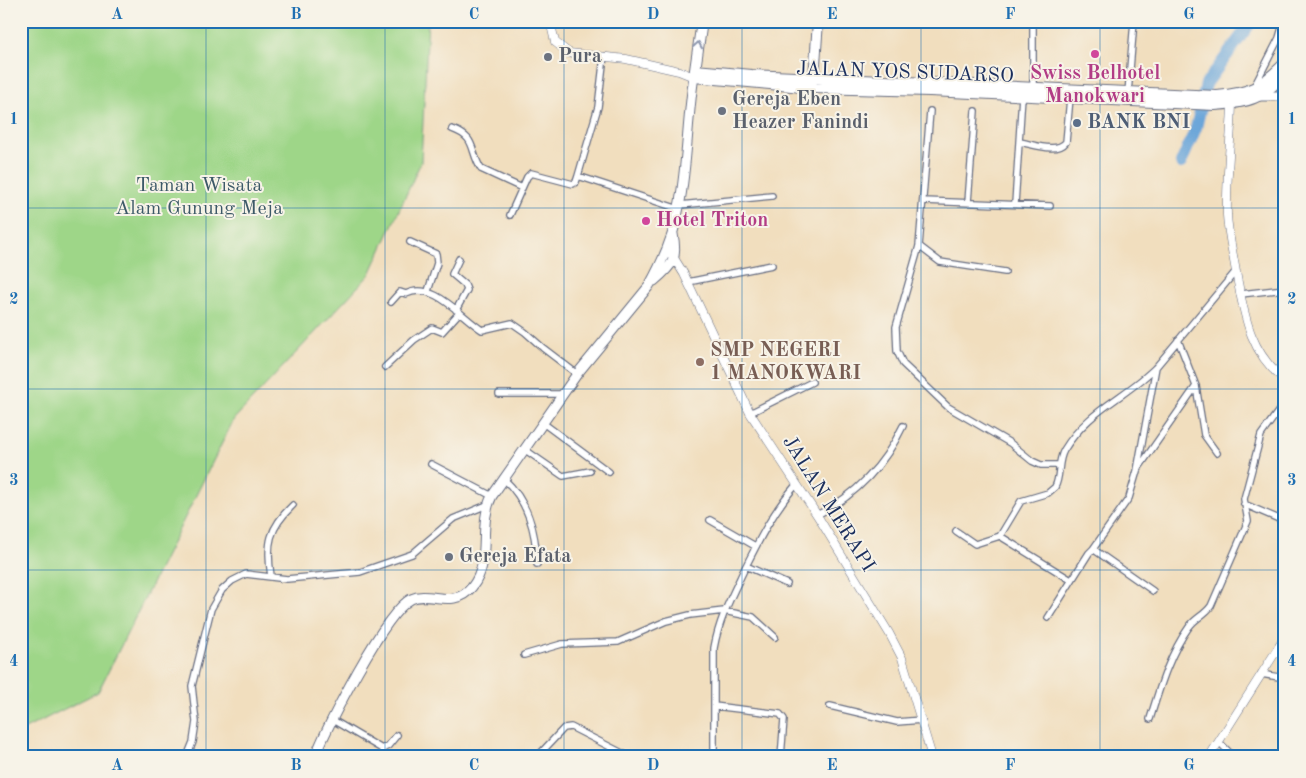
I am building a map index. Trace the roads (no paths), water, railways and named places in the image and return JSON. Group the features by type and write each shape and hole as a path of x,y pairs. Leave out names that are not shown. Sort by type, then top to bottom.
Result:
{"highway":[{"path":"694,73 702,21"},
{"path":"814,79 818,21"},
{"name":"JALAN YOS SUDARSO","path":"694,73 960,88 1022,96 1192,99 1216,100 1232,104 1257,93 1285,71"},
{"name":"JALAN YOS SUDARSO","path":"694,73 813,88 1032,88 1128,93 1192,99"},
{"name":"JALAN YOS SUDARSO","path":"1216,100 1257,93"}],"main road":[{"path":"649,286 673,234 679,207 694,73"},
{"path":"1257,93 1285,96"},
{"path":"315,757 342,697 401,607 417,596 448,600 470,590 483,563 484,524 489,500 577,374 649,286 673,261 673,234"}],"street":[{"path":"550,21 553,38 563,50 569,53 604,56 694,73"},
{"path":"1032,88 1033,21"},
{"path":"1128,93 1134,21"},
{"path":"1257,93 1284,21"},
{"path":"510,215 531,173 573,184 576,182 598,107 604,56"},
{"path":"1015,204 1022,96"},
{"path":"1019,142 1056,149 1063,146 1066,142 1070,98"},
{"path":"1232,104 1228,218 1236,271 1248,328 1255,346 1269,366 1285,380"},
{"path":"930,110 919,246 896,327 897,351 900,359 942,402 958,414 1010,442 1032,462 1041,465 1059,465"},
{"path":"968,202 975,112"},
{"path":"452,129 466,135 479,167 483,171 522,188"},
{"path":"578,176 679,207 772,196"},
{"path":"924,201 1050,206"},
{"path":"410,242 436,254 437,262 428,291"},
{"path":"919,246 940,262 1005,272"},
{"name":"JALAN MERAPI","path":"666,251 686,278 750,413 817,515 889,633 902,658 932,757"},
{"path":"384,367 414,340 432,328 442,332 458,311 467,290 466,286 452,274 459,259"},
{"path":"662,260 673,261"},
{"path":"686,278 772,265"},
{"path":"956,531 975,544 1000,536 1021,501 1048,493 1055,487 1064,450 1093,414 1145,379 1236,271"},
{"path":"1241,294 1285,289"},
{"path":"391,302 400,292 406,294 415,290 428,291 482,330 512,323 577,374"},
{"path":"1178,340 1196,386 1204,435 1217,454"},
{"path":"1048,618 1088,552 1093,550 1129,498 1137,471 1156,367"},
{"path":"750,413 812,382"},
{"path":"1137,471 1196,386"},
{"path":"499,394 564,394"},
{"path":"1150,719 1170,659 1191,624 1207,613 1245,530 1249,517 1244,504 1261,435 1285,402"},
{"path":"543,423 609,472"},
{"path":"817,515 844,498 882,464 903,426"},
{"path":"524,450 563,476 590,471"},
{"path":"431,464 489,500"},
{"path":"504,478 522,499 526,507 537,564"},
{"path":"714,757 714,648 724,611 755,546 778,505 797,484"},
{"path":"187,757 193,742 196,722 192,686 211,609 222,590 232,581 246,574 287,579 346,574 408,556 461,514 489,500"},
{"path":"1244,504 1279,519"},
{"path":"271,576 268,555 271,533 280,517 293,505"},
{"path":"710,520 755,546"},
{"path":"1000,536 1071,580"},
{"path":"1093,550 1153,591"},
{"path":"746,566 787,584"},
{"path":"524,655 562,644 618,642 666,621 690,615 724,611 753,617 775,637"},
{"path":"1209,757 1220,743 1285,637"},
{"path":"1261,674 1285,678"},
{"path":"714,706 780,714 784,719 781,757"},
{"path":"830,706 896,722 922,720"},
{"path":"331,719 373,746 383,749"},
{"path":"537,757 564,728 571,727 630,757"},
{"path":"381,757 383,749 397,735"},
{"path":"1220,743 1234,757"}],"waterway":[{"path":"1181,163 1196,128 1206,84 1252,21"}],"place":[{"name":"Swiss Belhotel Manokwari","path":"1095,54"},
{"name":"Pura","path":"548,57"},
{"name":"Gereja Eben Heazer Fanindi","path":"722,111"},
{"name":"BANK BNI","path":"1077,123"},
{"name":"Hotel Triton","path":"646,221"},
{"name":"SMP NEGERI 1 MANOKWARI","path":"700,362"},
{"name":"Gereja Efata","path":"449,557"}],"park label":[{"name":"Taman Wisata Alam Gunung Meja","path":"199,198"}]}
